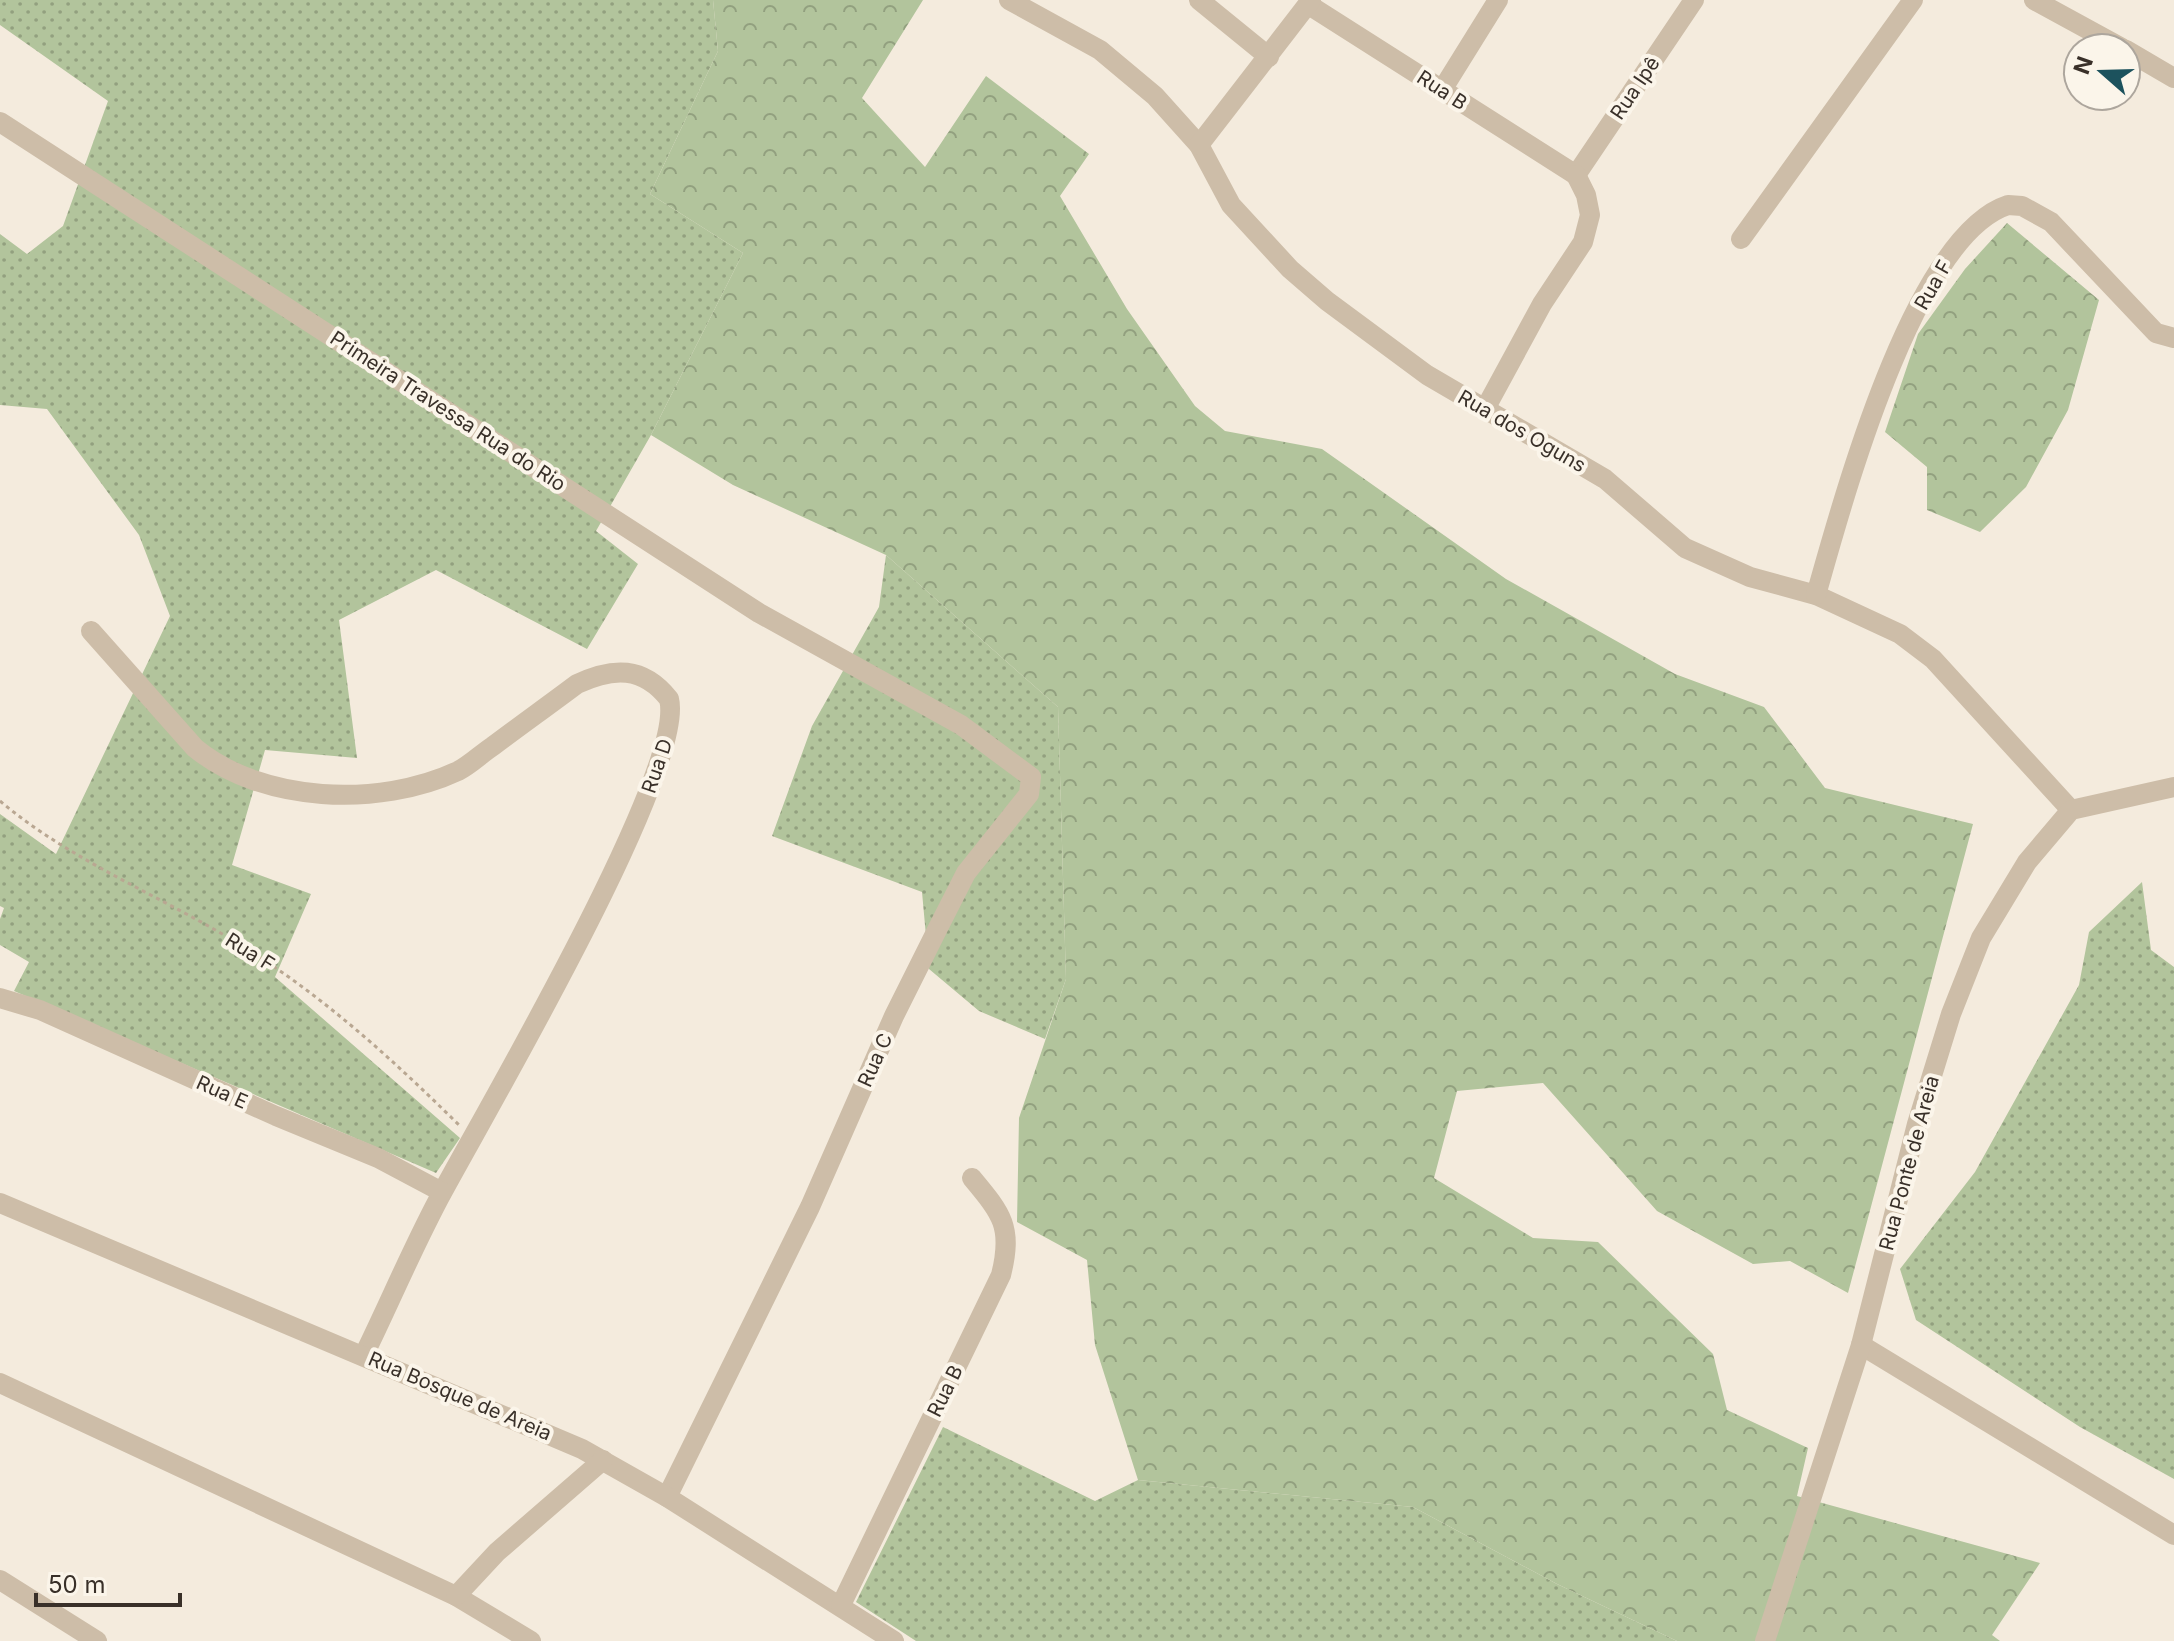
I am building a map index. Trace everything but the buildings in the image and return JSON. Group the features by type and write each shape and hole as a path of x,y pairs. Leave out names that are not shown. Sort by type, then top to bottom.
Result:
{"street":[{"name":"Rua dos Oguns","path":"1009,0 1067,30 1120,64 1199,145 1231,205 1290,269 1427,375 1605,479 1685,548 1750,577 1816,595 1900,634 1933,659 2071,810"},
{"path":"1199,0 1269,57"},
{"path":"1442,90 1498,0"},
{"name":"Rua Ipê","path":"1576,175 1694,0"},
{"path":"1741,239 1913,0"},
{"path":"2034,0 2093,32"},
{"name":"Rua B","path":"1199,145 1310,2 1576,175"},
{"path":"2142,59 2174,78"},
{"name":"Primeira Travessa Rua do Rio","path":"0,122 759,613 899,693"},
{"path":"1485,409 1542,304 1583,242 1590,215 1586,195 1576,175"},
{"name":"Rua F","path":"1816,595 1858,448 1878,395 1905,335 1939,272 1976,222 2008,205 2036,212 2051,222 2156,333 2174,338"},
{"name":"Rua D","path":"91,631 195,748 214,764 261,784 330,794 396,790 458,770 577,684 593,676 619,671 636,673 649,679 669,699 671,725 635,830 473,1139 442,1192 364,1355"},
{"name":"Rua C","path":"667,1497 810,1207 894,1016 966,873 1030,788 1031,777 1023,768 961,725 899,693"},
{"path":"2071,810 2174,787"},
{"name":"Rua Ponte de Areia","path":"1765,1641 1861,1345 1917,1124 1951,1014 1981,938 2001,901 2027,862 2071,810"},
{"name":"Rua E","path":"0,998 40,1010 276,1116 378,1158 442,1192"},
{"name":"Rua B","path":"841,1605 1001,1275 1007,1253 1005,1227 995,1206 972,1178"},
{"name":"Rua Bosque de Areia","path":"0,1203 364,1355 603,1460 841,1605 894,1641"},
{"path":"1861,1345 2174,1535"},
{"path":"0,1383 456,1596 531,1641"},
{"path":"456,1596 497,1552 603,1460"},
{"path":"0,1580 97,1641"}],"path":[{"name":"Rua F","path":"0,801 39,832 240,945 332,1007 473,1139"}],"green space":[{"path":"0,0 713,0 718,51 650,194 743,253 651,435 596,531 638,564 587,649 436,570 339,620 357,758 265,750 232,865 311,894 275,977 460,1138 436,1173 14,991 29,962 0,945 0,919 4,908 0,906 0,814 56,854 170,616 139,535 47,409 0,405 0,234 27,254 63,226 108,101 0,25"},
{"path":"713,0 923,0 862,98 925,167 986,76 1089,154 1060,196 1127,309 1195,406 1225,431 1322,449 1506,579 1675,674 1764,707 1825,788 1973,824 1848,1293 1790,1261 1753,1264 1657,1211 1543,1083 1457,1091 1434,1178 1533,1238 1598,1242 1713,1354 1727,1410 1808,1448 1797,1496 2040,1563 1992,1635 2000,1641 1677,1641 1557,1584 1413,1507 1138,1480 1095,1345 1087,1260 1017,1222 1019,1118 1066,979 1058,707 886,555 733,485 651,435 743,253 650,194 718,51"},
{"path":"2007,223 2099,300 2068,410 2026,487 1980,532 1927,510 1927,467 1885,432 1918,334 1965,269"},
{"path":"886,555 1058,707 1066,979 1045,1039 979,1011 929,969 922,892 772,836 812,726 879,607"},
{"path":"2142,882 2151,950 2174,967 2174,1479 2080,1427 1916,1320 1900,1269 1975,1172 2079,985 2089,932"},
{"path":"943,1427 1095,1501 1138,1480 1413,1507 1557,1584 1677,1641 916,1641 856,1602"}]}
